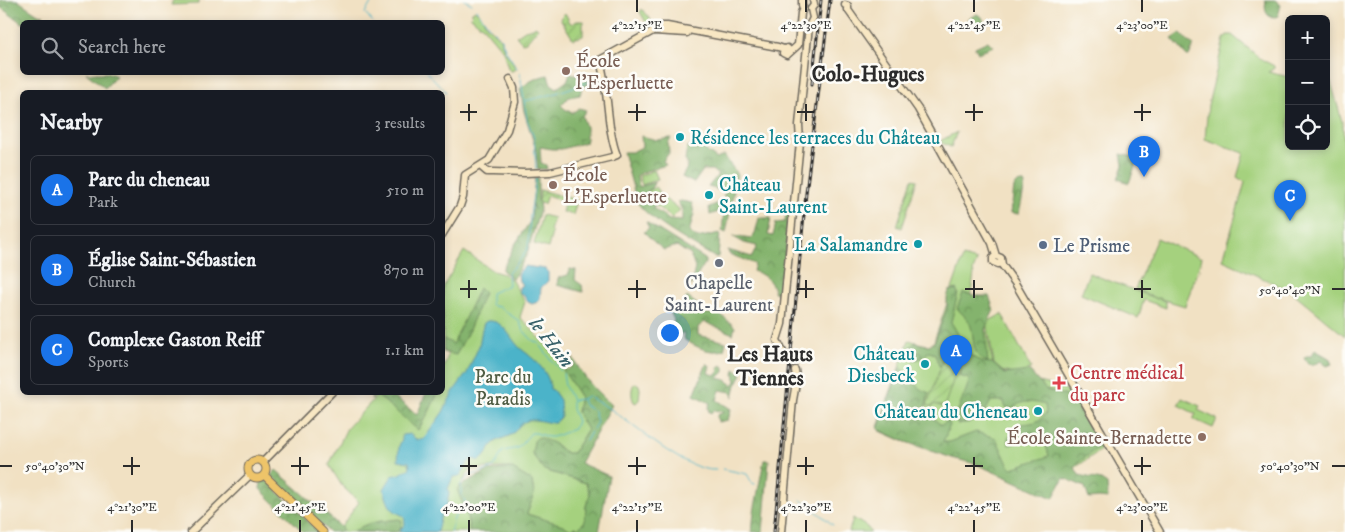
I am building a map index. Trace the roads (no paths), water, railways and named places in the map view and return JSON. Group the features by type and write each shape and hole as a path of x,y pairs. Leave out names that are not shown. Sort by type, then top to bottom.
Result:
{"main road":[{"path":"255,460 263,462 266,468 262,477 255,478 250,475 248,469 250,462 255,460"},
{"path":"264,475 323,532"}],"street":[{"path":"802,0 804,8"},
{"path":"783,352 777,340 782,324 800,142 801,106 809,26 813,18 811,9 814,0"},
{"path":"846,5 918,109 992,243 996,256 1001,258 1001,262 1160,532"},
{"path":"804,8 811,9"},
{"path":"480,166 487,172 540,173 612,157 616,155 600,60 662,26 787,50 794,49 798,45 801,13 804,8"},
{"path":"445,230 458,210 463,197 466,175 489,160 507,130 515,102 514,90 510,79"},
{"path":"781,532 791,411 797,379 795,370"},
{"path":"263,462 329,395"},
{"path":"191,532 250,475"}],"water":[{"path":"525,266 548,271 548,281 541,288 540,298 538,302 532,304 519,292 519,287 522,285 519,281 518,273"},
{"path":"493,321 502,326 519,347 541,367 549,380 550,389 553,390 560,400 561,417 555,423 533,420 524,422 512,434 494,443 482,459 479,461 474,459 469,461 460,476 453,477 448,489 447,504 442,511 437,532 399,532 405,524 404,516 390,506 384,489 392,476 410,468 409,462 398,460 402,435 410,434 418,440 424,439 467,373 479,346 484,323"}],"waterway":[{"path":"371,20 365,13 373,0"},
{"name":"le Hain","path":"464,0 472,4"},
{"name":"le Hain","path":"476,9 501,38 506,51 517,68"},
{"name":"le Hain","path":"520,73 527,120 534,138 536,169"},
{"path":"430,75 444,90"},
{"path":"525,101 591,81"},
{"name":"le Hain","path":"450,532 455,516 466,504 461,492 461,484 469,476 493,468 503,451 518,448 531,433 553,437 574,429 577,421 572,409 572,400 565,386 563,373 539,343 532,340 523,330 519,321 499,307 491,304 491,293 509,285 508,273 523,256 528,247 530,215 536,176"},
{"path":"572,400 588,396 612,410 676,456 704,469 716,470"},
{"path":"582,399 584,405 594,411 597,422 593,429"},
{"path":"586,441 591,432"},
{"path":"723,469 747,474 752,483 755,484"},
{"path":"801,500 833,525"}],"tunnel":[{"path":"783,352 795,370"}],"railway":[{"path":"812,84 821,0"},
{"path":"774,532 806,193 830,0"}],"place":[{"name":"École l'Esperluette","path":"566,71"},
{"name":"Résidence les terraces du Château","path":"680,137"},
{"name":"Église Saint-Sébastien","path":"1144,177"},
{"name":"École L'Esperluette","path":"553,185"},
{"name":"Château Saint-Laurent","path":"709,195"},
{"name":"Complexe Gaston Reiff","path":"1290,221"},
{"name":"La Salamandre","path":"918,244"},
{"name":"Le Prisme","path":"1043,245"},
{"name":"Chapelle Saint-Laurent","path":"719,263"},
{"name":"Château Diesbeck","path":"925,364"},
{"name":"Parc du cheneau","path":"956,376"},
{"name":"Centre médical du parc","path":"1059,383"},
{"name":"Château du Cheneau","path":"1038,411"},
{"name":"École Sainte-Bernadette","path":"1202,437"}],"district":[{"name":"Colo-Hugues","path":"868,74"},
{"name":"Les Hauts Tiennes","path":"770,366"}],"park label":[{"name":"Parc du Paradis","path":"503,387"}]}
